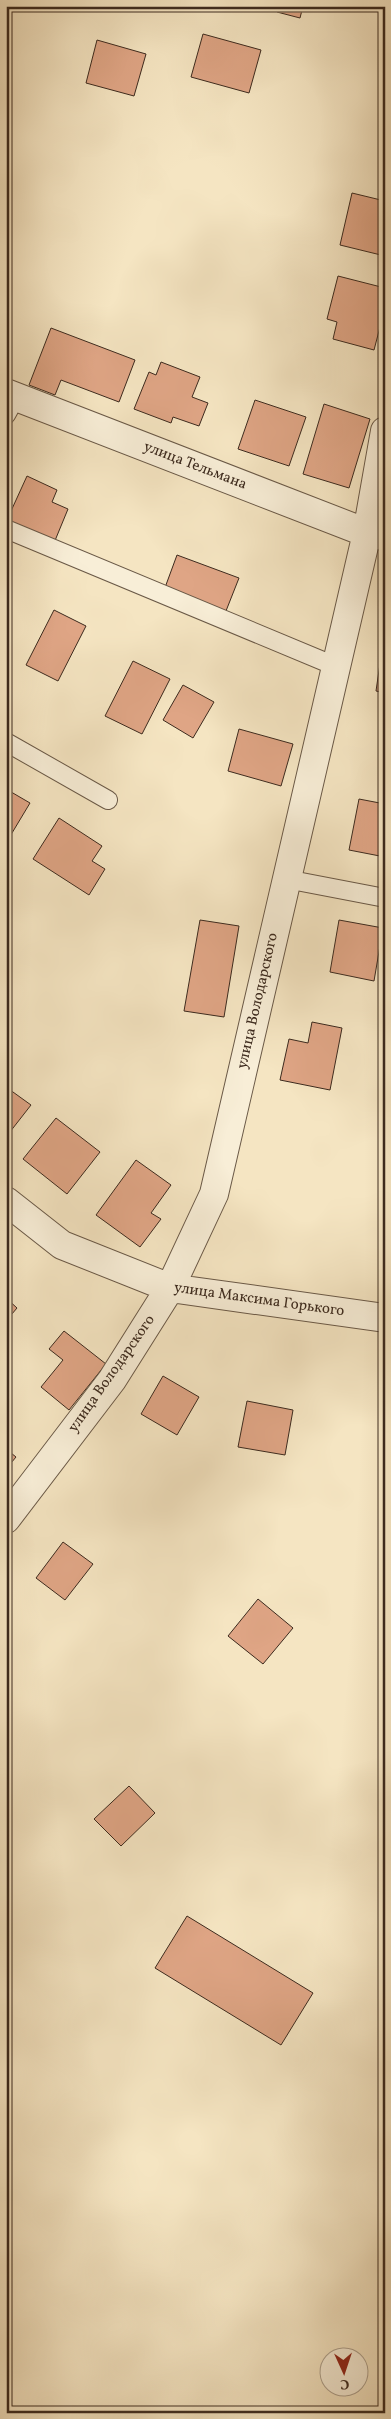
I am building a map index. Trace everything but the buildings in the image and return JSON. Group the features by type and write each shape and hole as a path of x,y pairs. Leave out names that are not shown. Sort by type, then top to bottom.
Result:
{"street":[{"name":"улица Тельмана","path":"10,402 376,534"},
{"name":"улица Володарского","path":"6,1519 112,1380 170,1288 214,1194 335,666 376,534 385,431"},
{"name":"улица Максима Горького","path":"6,1201 62,1245 170,1288 385,1318"}],"lane":[{"path":"6,530 335,666"},
{"path":"6,742 108,800"},
{"path":"286,879 385,898"}]}
